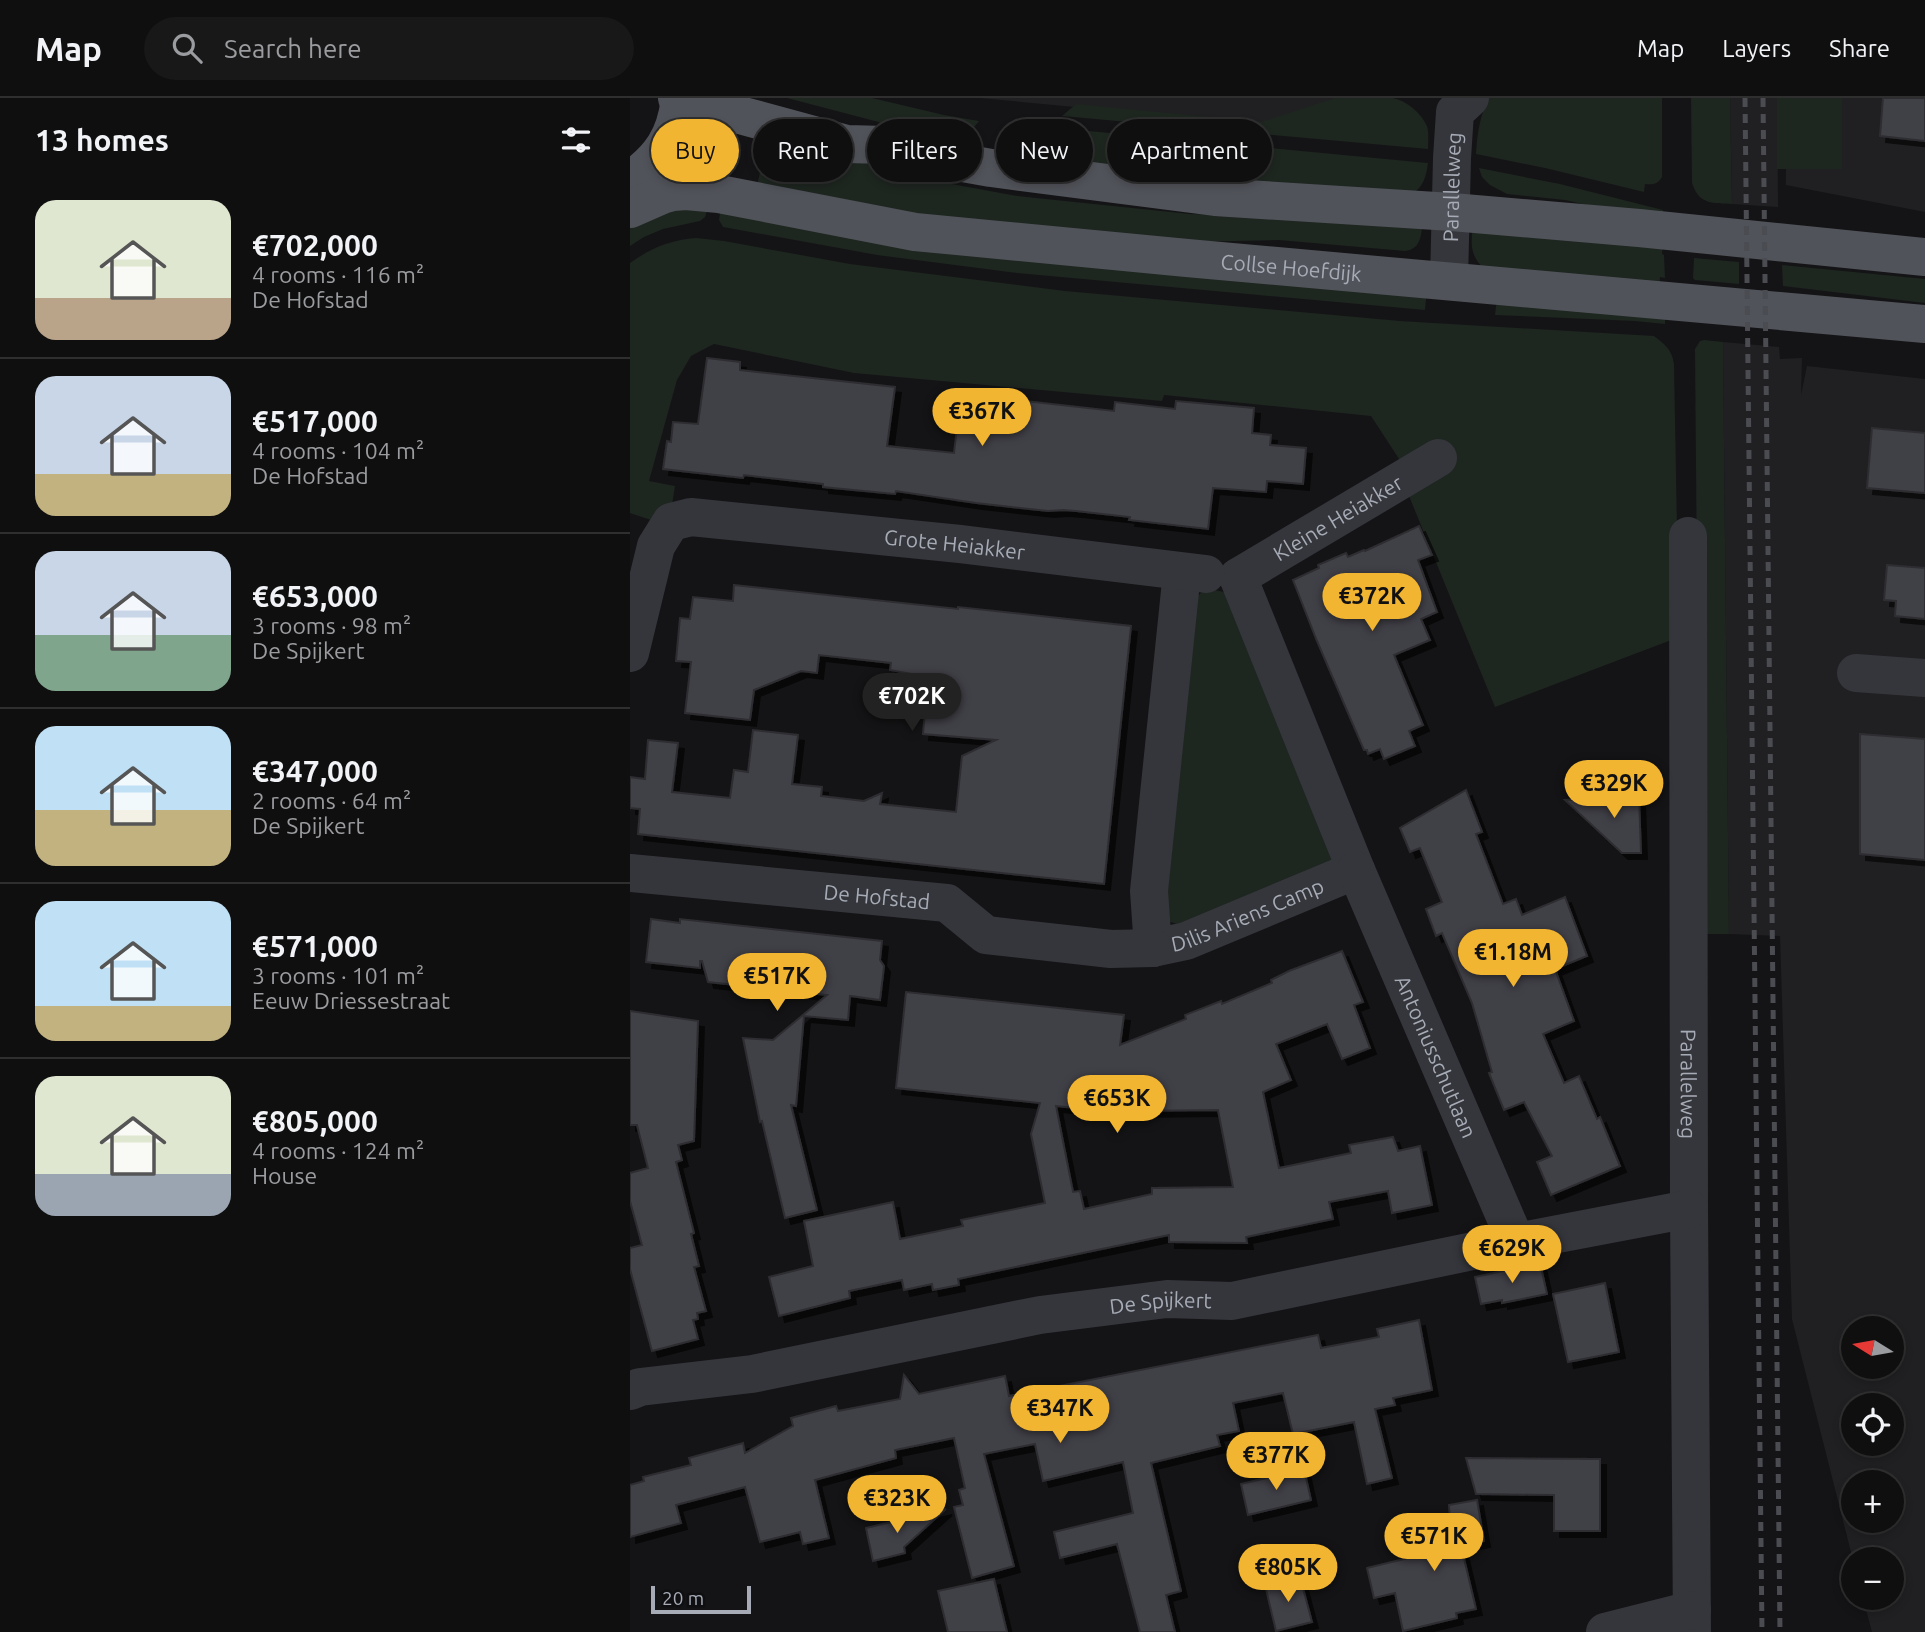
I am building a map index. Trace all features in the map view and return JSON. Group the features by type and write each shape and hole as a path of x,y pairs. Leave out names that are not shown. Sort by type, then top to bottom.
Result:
{"main road":[{"path":"747,98 852,125 867,134"},
{"path":"641,195 645,170 658,157 676,127 679,99 847,144 867,145"},
{"path":"982,166 1215,197 1452,212 1925,257"},
{"name":"Collse Hoefdijk","path":"641,195 686,191 719,194 915,232 1925,324"}],"street":[{"name":"Parallelweg","path":"1450,281 1455,112 1470,98"},
{"name":"Kleine Heiakker","path":"1238,577 1438,458"},
{"name":"Grote Heiakker","path":"630,653 656,546 671,522 691,517 960,544 1238,577"},
{"name":"Parallelweg","path":"1688,536 1692,1621"},
{"name":"Dilis Ariens Camp","path":"1182,572 1149,891 1153,948 1186,941 1356,870"},
{"path":"1238,577 1356,870"},
{"path":"1856,673 1925,678"},
{"name":"Antoniusschutlaan","path":"1356,870 1516,1242"},
{"name":"De Hofstad","path":"630,873 947,903 986,935 1111,949 1153,948"},
{"name":"De Spijkert","path":"630,1391 640,1387 752,1374 1040,1315 1167,1299 1233,1301 1689,1209"},
{"path":"1605,1632 1692,1621"}],"shaded area":[{"path":"787,98 872,98 967,119 867,119"},
{"path":"980,98 1380,98 1416,139 1272,125 1272,119 1203,119"},
{"path":"1335,98 1393,98 1408,105 1424,121 1427,126 1428,149 1272,135 1270,119"},
{"path":"1488,98 1662,98 1662,177 1655,184 1645,184 1644,192 1476,154 1479,126"},
{"path":"1691,98 1730,98 1732,204 1713,203 1703,199 1692,183"},
{"path":"1730,98 1777,98 1778,207 1732,204"},
{"path":"1777,98 1842,98 1842,169 1777,169"},
{"path":"1786,98 1925,98 1925,212 1786,185"},
{"path":"1076,104 1230,119 1107,120 1062,116"},
{"path":"1093,131 1107,133 1107,167 1093,165"},
{"path":"1272,148 1428,163 1424,181 1412,194 1226,182 1272,182"},
{"path":"853,159 867,162 867,182 942,182 1017,196 1190,214 1423,220 1418,244 1405,251 1279,240 1131,243 756,192 758,182 853,182"},
{"path":"1479,168 1560,184 1663,210 1663,222 1565,200 1507,194 1490,185 1482,177"},
{"path":"709,205 705,217 700,221 663,229 630,246 630,224 663,210"},
{"path":"721,207 1427,289 1425,310 1017,273 877,255 723,227 719,220"},
{"path":"1473,223 1663,242 1665,278 1660,277 1659,292 1485,270 1472,249"},
{"path":"696,238 850,264 1065,291 1400,321 1654,336 1672,355 1674,364 1677,528 1674,639 1495,707 1407,491 1403,465 1371,416 1164,395 1162,401 854,373 714,344 691,356 677,380 649,481 675,486 672,505 657,522 630,513 630,263 661,246"},
{"path":"1694,258 1739,262 1739,284 1695,280"},
{"path":"1782,265 1925,279 1925,303 1783,286"},
{"path":"1497,298 1665,310 1665,324 1495,315"},
{"path":"1700,341 1723,342 1729,934 1700,934 1695,349"},
{"path":"1723,342 1779,347 1780,359 1802,358 1801,395 1807,366 1925,379 1925,1632 1872,1632 1866,1610 1904,1610 1904,1547 1850,1547 1846,1533 1904,1533 1904,1470 1841,1470 1841,1513 1792,1319 1780,936 1729,934"},
{"path":"1206,588 1228,593 1335,852 1329,868 1183,926 1165,920 1196,598"}],"building":[{"path":"1883,98 1925,98 1925,141 1880,136"},
{"path":"707,358 740,362 740,370 895,387 887,446 954,453 961,394 1114,411 1115,402 1175,409 1176,401 1254,408 1252,433 1271,435 1270,445 1306,448 1303,484 1267,481 1266,492 1213,488 1208,529 1129,520 1130,517 976,503 896,491 895,494 744,475 743,478 663,469 667,441 671,442 673,422 698,424"},
{"path":"1872,428 1925,433 1925,493 1867,488"},
{"path":"1419,526 1432,555 1418,560 1437,612 1421,619 1430,640 1394,655 1423,725 1409,731 1415,746 1384,759 1380,749 1368,754 1367,750 1364,750 1293,580 1346,553 1348,557 1365,551"},
{"path":"1887,565 1925,568 1925,619 1895,616 1896,601 1884,600"},
{"path":"734,585 1131,626 1104,884 638,834 640,809 630,808 630,777 645,779 648,740 678,743 672,792 730,798 734,770 748,772 753,730 798,735 792,784 822,787 821,796 864,801 882,793 880,804 956,812 962,756 996,740 923,734 928,677 890,670 891,663 819,655 817,673 801,671 754,690 750,720 685,713 691,662 676,661 680,618 690,619 693,597 733,601"},
{"path":"1860,734 1925,739 1925,860 1860,854"},
{"path":"1466,790 1482,832 1476,834 1503,904 1516,899 1522,915 1565,897 1587,956 1555,969 1574,1021 1543,1034 1564,1083 1579,1076 1597,1119 1600,1117 1620,1166 1551,1195 1537,1162 1552,1156 1524,1102 1504,1110 1489,1073 1492,1072 1472,1003 1442,933 1436,936 1426,909 1442,902 1420,848 1410,852 1400,828"},
{"path":"1639,797 1641,853 1622,853 1565,800"},
{"path":"651,919 680,923 680,919 882,941 880,960 884,966 880,1000 850,996 848,1020 804,1016 796,1106 791,1105 817,1210 785,1218 762,1121 760,1122 743,1038 773,1040 827,995 708,982 702,961 700,968 646,962"},
{"path":"1342,951 1363,1002 1354,1005 1370,1048 1342,1059 1327,1024 1276,1044 1291,1080 1263,1092 1279,1168 1351,1153 1349,1145 1393,1137 1398,1151 1420,1146 1432,1205 1392,1213 1388,1191 1329,1202 1333,1219 1246,1237 1247,1243 1169,1242 1169,1235 958,1279 959,1285 933,1290 932,1284 904,1290 902,1280 849,1291 850,1298 779,1316 769,1277 813,1266 804,1221 893,1202 900,1239 963,1226 961,1220 1045,1203 1031,1134 1040,1103 896,1088 906,992 1124,1015 1120,1045 1186,1019 1185,1015 1221,1001 1222,1004 1272,983 1271,980","holes":["1056,1106 1131,1114 1132,1111 1218,1110 1233,1187 1152,1188 1152,1194 1084,1209 1080,1191 1073,1192"]},
{"path":"630,1011 698,1021 694,1141 678,1145 682,1160 676,1162 694,1233 691,1234 699,1266 694,1267 706,1311 697,1313 698,1319 693,1320 698,1339 652,1351 630,1269 630,1248 642,1245 630,1201 630,1173 648,1168 637,1125 630,1125"},
{"path":"1540,1263 1547,1294 1502,1303 1502,1300 1481,1304 1475,1277"},
{"path":"1605,1283 1619,1352 1568,1362 1553,1294"},
{"path":"1419,1320 1432,1390 1393,1398 1395,1405 1375,1409 1392,1478 1367,1484 1354,1422 1293,1434 1283,1393 1233,1403 1239,1431 1217,1435 1220,1446 1151,1463 1181,1591 1166,1595 1175,1632 1140,1632 1117,1544 1060,1558 1054,1532 1133,1513 1123,1462 1043,1481 1035,1444 984,1454 1014,1566 972,1578 954,1507 963,1505 959,1490 965,1488 954,1438 895,1450 896,1458 815,1480 829,1538 803,1544 800,1532 760,1542 745,1487 676,1505 681,1523 630,1537 630,1485 644,1481 643,1477 691,1465 689,1458 743,1443 745,1453 793,1426 791,1418 836,1406 838,1411 900,1399 904,1375 919,1394 1005,1376 1009,1396 1318,1335 1321,1348 1379,1337 1377,1329"},
{"path":"1466,1458 1600,1459 1600,1531 1554,1531 1554,1495 1476,1494"},
{"path":"1304,1469 1311,1500 1248,1515 1241,1484"},
{"path":"1477,1500 1484,1541 1461,1546 1476,1609 1456,1613 1457,1618 1403,1631 1395,1593 1374,1598 1367,1568 1441,1550 1435,1522 1450,1520 1449,1505"},
{"path":"946,1509 904,1547 905,1553 873,1561 866,1528"},
{"path":"1300,1577 1312,1622 1276,1631 1265,1585"},
{"path":"994,1579 1007,1632 948,1632 938,1591"}],"railway":[{"path":"1745,98 1762,1632"},
{"path":"1763,98 1780,1632"}]}
